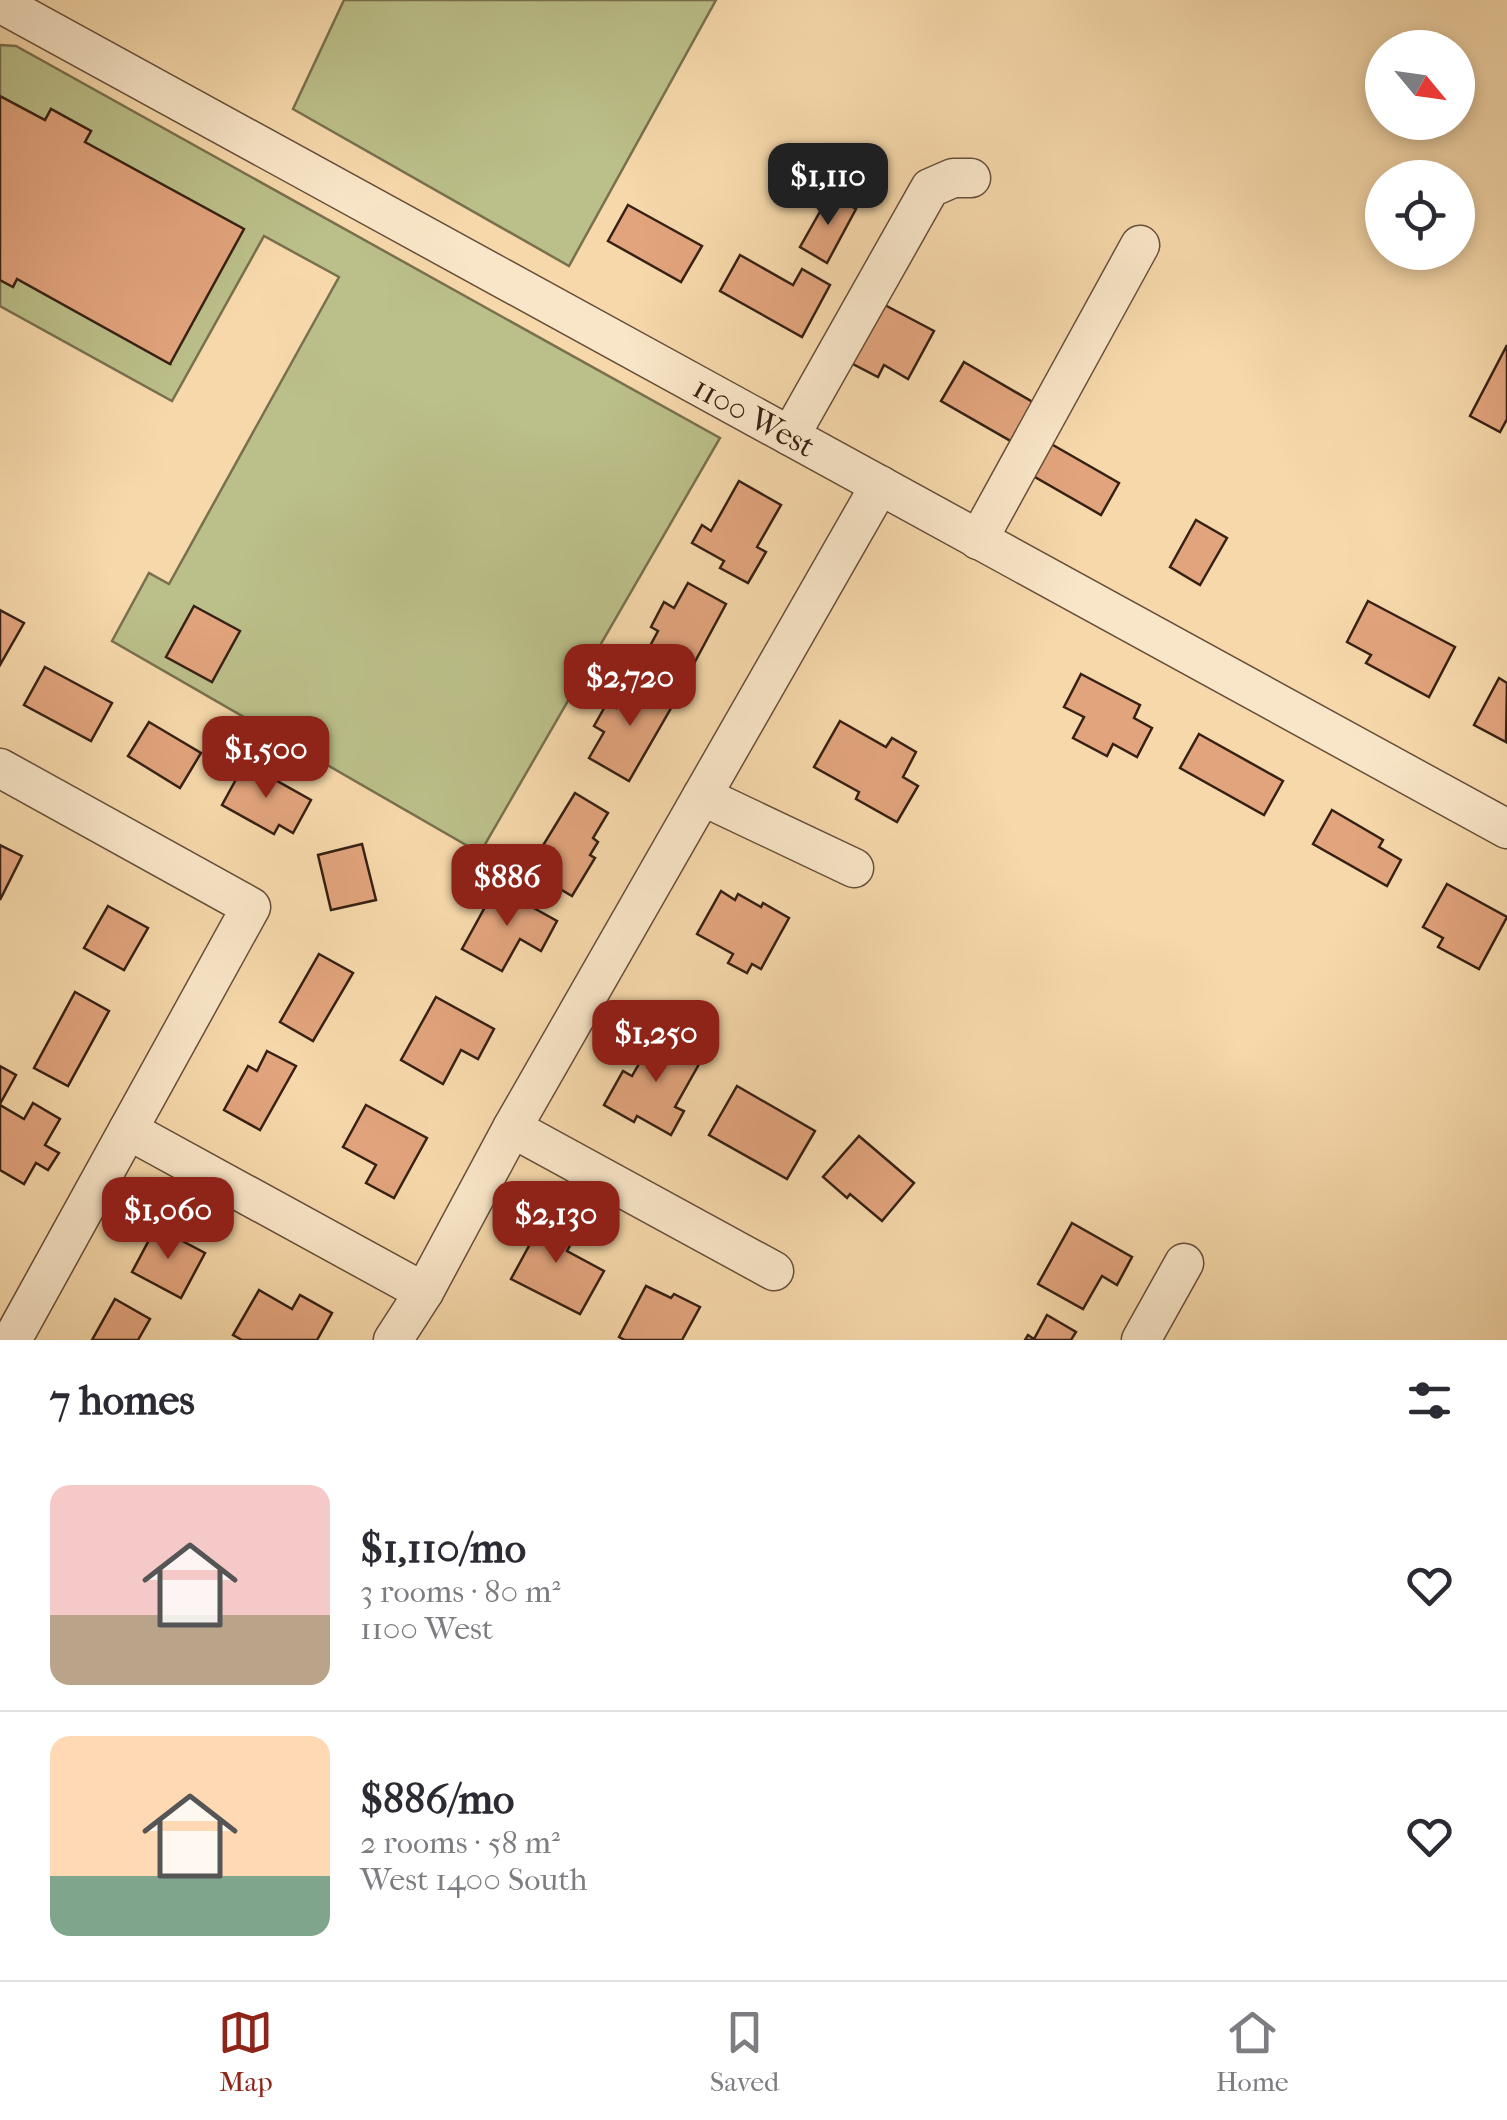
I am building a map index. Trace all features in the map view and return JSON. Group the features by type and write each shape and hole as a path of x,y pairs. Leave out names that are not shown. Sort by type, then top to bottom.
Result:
{"street":[{"name":"1100 West","path":"0,4 1507,830"},
{"path":"790,436 930,188 953,178 971,178"},
{"path":"978,540 1140,245"},
{"path":"393,1340 424,1292 512,1128 880,486"},
{"path":"0,768 251,907 12,1340"},
{"path":"702,796 854,868"},
{"path":"512,1128 774,1271"},
{"path":"128,1130 424,1292"},
{"path":"1141,1340 1184,1262"}],"green space":[{"path":"344,0 716,0 569,266 293,109"},
{"path":"0,45 16,46 720,438 480,853 112,641 149,573 169,584 339,277 264,236 172,401 0,306 0,280 17,279 170,363 85,142 91,131 51,109 45,120 0,96"}],"building":[{"path":"0,96 45,120 51,109 91,131 85,142 244,229 170,364 17,279 13,287 0,280"},
{"path":"830,194 856,209 827,263 800,247"},
{"path":"628,205 702,246 681,282 608,241"},
{"path":"740,255 793,285 802,269 830,285 802,337 720,291"},
{"path":"881,303 934,331 908,379 884,365 878,377 849,362"},
{"path":"1507,345 1507,419 1500,432 1470,416"},
{"path":"964,362 1043,408 1021,447 941,401"},
{"path":"1046,441 1119,483 1101,515 1028,473"},
{"path":"739,481 781,505 757,547 766,552 748,583 720,568 724,561 692,543 702,525 711,531"},
{"path":"1196,520 1227,538 1200,585 1170,567"},
{"path":"688,583 726,604 684,682 643,659 658,631 651,627 664,602 674,608"},
{"path":"1368,601 1455,647 1429,697 1366,663 1371,655 1347,642"},
{"path":"194,606 240,631 212,682 166,657"},
{"path":"0,610 24,623 0,665"},
{"path":"45,667 112,703 91,741 24,705"},
{"path":"1081,674 1140,705 1134,718 1152,728 1137,757 1113,744 1107,756 1073,738 1084,717 1064,707"},
{"path":"1499,678 1507,683 1506,742 1474,725"},
{"path":"633,679 674,703 629,781 589,758 604,732 594,726 607,703 616,708"},
{"path":"840,721 886,747 892,738 916,752 903,777 918,786 897,822 856,799 859,792 814,767"},
{"path":"149,722 201,753 180,788 128,756"},
{"path":"1199,734 1283,781 1264,815 1180,768"},
{"path":"245,763 311,800 293,833 279,825 274,834 222,805"},
{"path":"575,793 608,813 593,838 598,842 590,855 595,858 572,896 528,870"},
{"path":"1332,810 1383,840 1379,847 1401,860 1387,886 1313,844"},
{"path":"362,844 376,900 331,910 318,855"},
{"path":"0,845 22,856 0,900"},
{"path":"1447,884 1507,917 1479,969 1438,947 1443,938 1423,927"},
{"path":"496,887 557,921 541,951 520,939 502,971 462,949"},
{"path":"721,891 735,900 738,894 761,907 763,903 789,918 761,969 752,964 747,973 728,963 733,954 697,934"},
{"path":"108,906 148,928 124,970 84,948"},
{"path":"319,954 353,973 313,1041 280,1022"},
{"path":"75,992 109,1011 68,1086 34,1068"},
{"path":"436,997 494,1029 478,1059 461,1050 443,1084 401,1060"},
{"path":"657,1032 703,1057 675,1107 684,1111 671,1135 637,1116 634,1122 604,1105 623,1071 632,1076"},
{"path":"267,1051 296,1066 260,1130 224,1110 248,1066 257,1071"},
{"path":"0,1066 16,1075 0,1104"},
{"path":"737,1086 815,1131 787,1179 709,1135"},
{"path":"33,1103 60,1119 45,1145 59,1153 48,1170 36,1163 24,1184 0,1170 0,1105 24,1119"},
{"path":"366,1105 427,1138 394,1198 366,1183 376,1165 343,1147"},
{"path":"859,1136 914,1183 882,1221 823,1177"},
{"path":"542,1211 578,1231 567,1251 604,1271 580,1314 511,1279"},
{"path":"1072,1223 1132,1257 1117,1285 1102,1276 1083,1309 1038,1284"},
{"path":"156,1227 205,1253 181,1298 132,1272"},
{"path":"646,1286 700,1307 682,1340 619,1337"},
{"path":"259,1290 292,1309 300,1295 332,1313 317,1340 242,1340 233,1335"},
{"path":"115,1299 150,1319 138,1340 92,1340"},
{"path":"1047,1315 1076,1332 1071,1340 1025,1340 1028,1335 1034,1339"}]}
